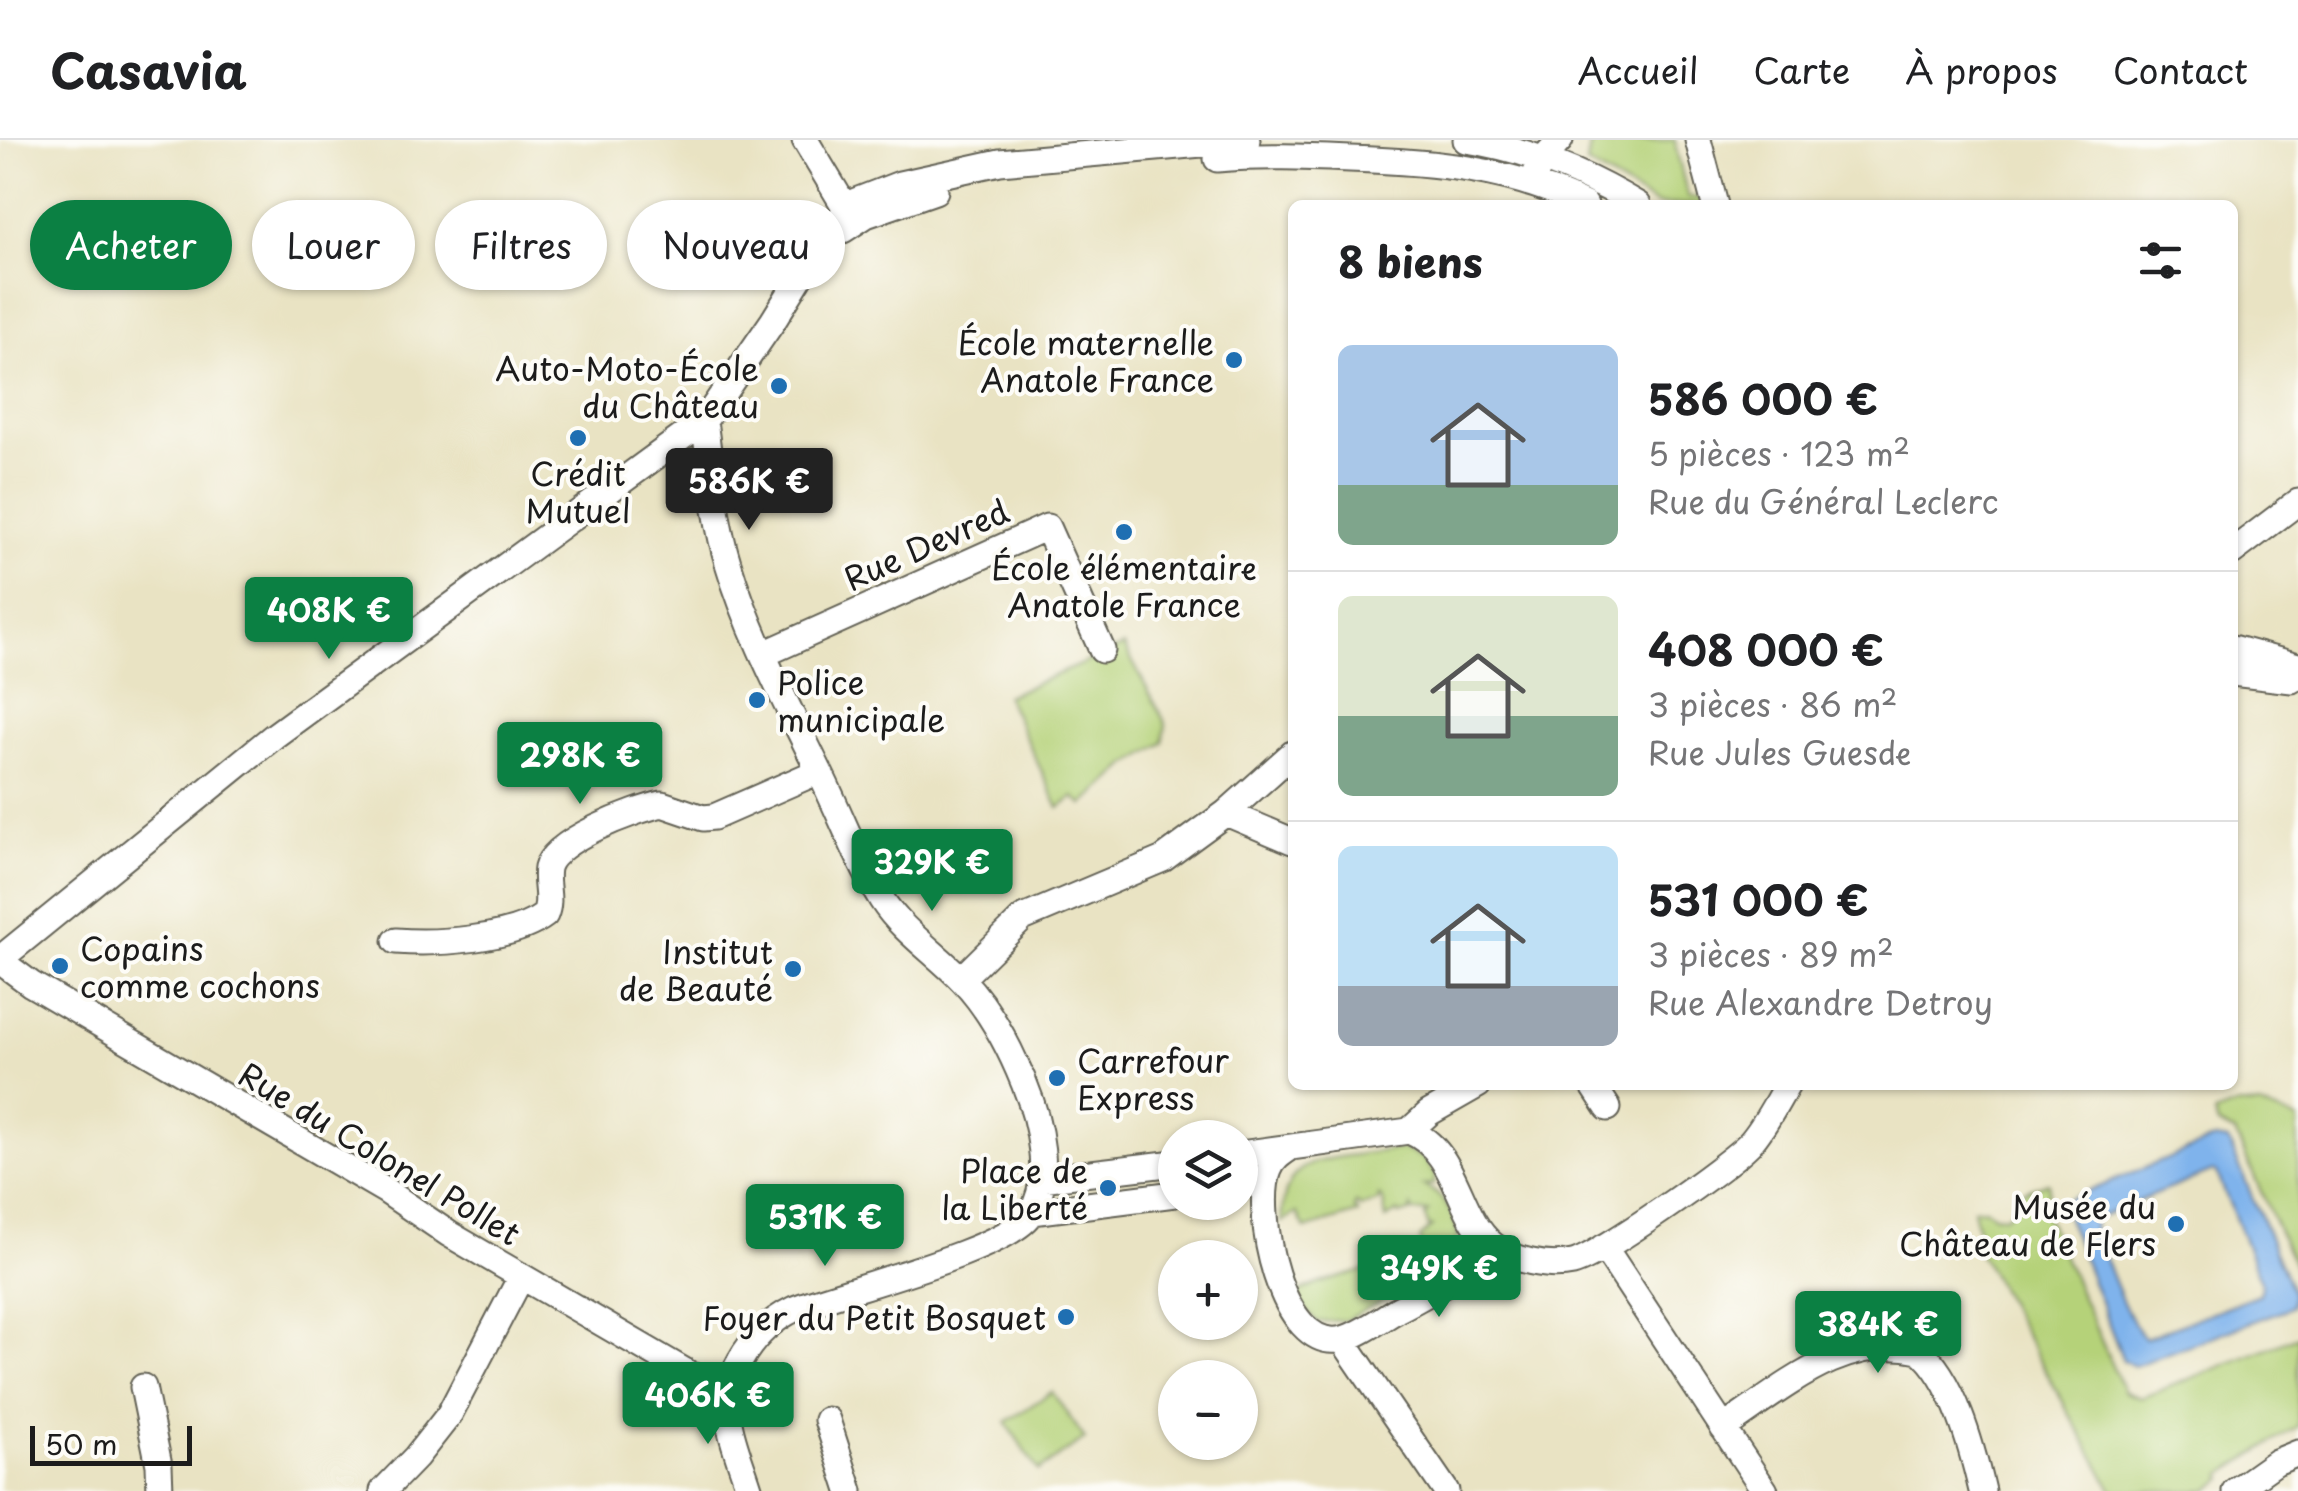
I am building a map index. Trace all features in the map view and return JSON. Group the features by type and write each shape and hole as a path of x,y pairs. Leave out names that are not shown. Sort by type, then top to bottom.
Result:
{"street":[{"path":"806,140 850,216"},
{"path":"0,960 274,736 704,422 802,274 850,216 856,200 970,167 1247,140"},
{"path":"1466,140 1537,171 1578,200"},
{"path":"1537,171 1560,140"},
{"path":"1698,140 1714,200"},
{"path":"850,216 983,181 1300,156 1589,177 1629,200"},
{"path":"704,422 728,563 764,654 882,900 961,979 993,1020 1025,1085 1038,1129 1042,1179 1032,1212 1019,1226 992,1241 801,1306 779,1317 748,1348 729,1397 730,1427 750,1491"},
{"path":"2238,547 2298,502"},
{"name":"Rue Devred","path":"764,654 1047,526 1102,650"},
{"path":"2238,650 2298,666"},
{"path":"2238,674 2298,681"},
{"path":"961,979 1023,918 1150,866 1226,813 1288,758"},
{"path":"396,941 443,943 531,924 545,915 548,908 546,877 550,861 577,838 662,804 703,818 714,817 819,771"},
{"path":"1226,813 1288,838"},
{"name":"Rue du Colonel Pollet","path":"0,960 31,984 386,1191 521,1278 729,1397"},
{"path":"1409,1131 1429,1113 1469,1090"},
{"path":"1596,1090 1608,1108"},
{"path":"1258,1152 1409,1131 1438,1151 1490,1243 1520,1258 1554,1265 1580,1261 1604,1247 1736,1156 1761,1128 1784,1090"},
{"path":"1258,1178 1290,1148"},
{"path":"1042,1179 1158,1164"},
{"path":"1032,1212 1158,1196"},
{"path":"1258,1205 1292,1314 1304,1326 1330,1339 1342,1339 1447,1284 1490,1243"},
{"path":"1604,1247 1765,1491"},
{"path":"383,1491 450,1415 521,1278"},
{"path":"1342,1339 1446,1491"},
{"path":"1723,1428 1820,1363 1856,1352 1907,1347 1925,1355 1940,1378 1966,1430 1982,1491"},
{"path":"142,1387 159,1464 160,1491"},
{"path":"828,1420 850,1491"},
{"path":"2235,1491 2276,1462 2298,1454"}],"green space":[{"path":"1605,140 1674,140 1688,198 1702,200 1648,200 1587,164 1590,145"},
{"path":"1124,646 1166,724 1163,743 1126,766 1083,805 1074,797 1059,808 1006,696"},
{"path":"2239,1105 2260,1106 2298,1120 2298,1275 2235,1133 2218,1125 2214,1114"},
{"path":"1403,1149 1423,1158 1435,1175 1434,1184 1424,1186 1452,1214 1458,1253 1446,1268 1346,1320 1317,1322 1293,1295 1320,1283 1373,1268 1374,1275 1425,1256 1420,1238 1432,1227 1425,1215 1428,1212 1413,1212 1411,1207 1410,1212 1398,1212 1386,1219 1379,1196 1378,1202 1360,1207 1356,1203 1358,1213 1305,1229 1297,1213 1281,1222 1286,1191 1297,1172 1317,1162"},
{"path":"2048,1182 2045,1214 2124,1392 2141,1398 2298,1336 2298,1426 2223,1474 2225,1478 2208,1491 2113,1491 1979,1252 1982,1250 1973,1209 1985,1208 1994,1215 2005,1216 2018,1205 2019,1193"},
{"path":"1052,1392 1085,1439 1038,1471 1006,1422"}],"water":[{"path":"2215,1139 2228,1141 2293,1294 2291,1306 2134,1366 2123,1360 2062,1205","holes":["2213,1171 2262,1284 2259,1294 2145,1338 2116,1287 2093,1228 2094,1219"]}],"place":[{"name":"École maternelle Anatole France","path":"1234,360"},
{"name":"Auto-Moto-École du Château","path":"779,386"},
{"name":"Crédit Mutuel","path":"578,438"},
{"name":"École élémentaire Anatole France","path":"1124,532"},
{"name":"Police municipale","path":"757,700"},
{"name":"Copains comme cochons","path":"60,966"},
{"name":"Institut de Beauté","path":"793,969"},
{"name":"Carrefour Express","path":"1057,1078"},
{"name":"Place de la Liberté","path":"1108,1188"},
{"name":"Musée du Château de Flers","path":"2176,1224"},
{"name":"Foyer du Petit Bosquet","path":"1066,1317"}]}
